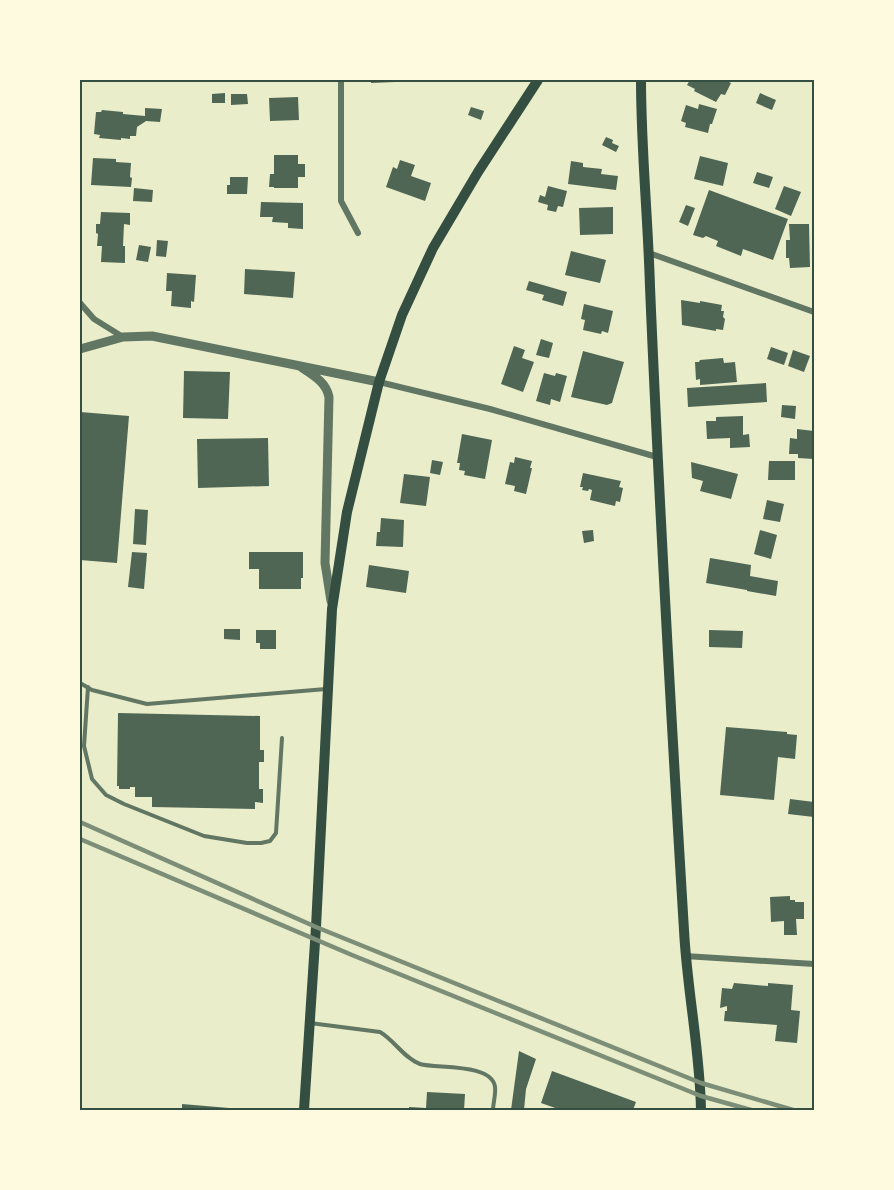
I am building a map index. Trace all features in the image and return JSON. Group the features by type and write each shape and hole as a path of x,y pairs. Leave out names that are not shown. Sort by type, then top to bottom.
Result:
{"main road":[{"path":"304,1110 332,606 347,512 379,382 402,315 433,248 478,172 538,80"},
{"path":"640,80 657,457 685,957 701,1083 701,1110"}],"street":[{"path":"341,80 341,201 358,233"},
{"path":"649,253 814,312"},
{"path":"80,303 94,319 123,337"},
{"path":"80,349 123,337 152,336 379,382 490,409 657,457"},
{"path":"297,364 318,378 328,390 330,397 325,563 332,606"},
{"path":"685,957 814,964"}],"lane":[{"path":"80,682 92,690 147,705 328,688"},
{"path":"88,687 84,746 93,779 106,795 204,836 247,843 270,841 276,833 282,738"},
{"path":"310,1022 380,1032 420,1064 482,1073 492,1079 495,1087 493,1110"}],"building":[{"path":"371,80 395,80 395,82 371,83"},
{"path":"690,80 727,80 731,83 725,95 721,94 716,102 694,91 695,89 687,85"},
{"path":"225,93 225,103 212,103 212,94"},
{"path":"760,93 776,100 772,110 756,103"},
{"path":"231,94 247,94 248,104 231,105"},
{"path":"298,97 299,120 270,121 269,98"},
{"path":"699,104 717,109 708,133 685,127 686,123 681,121 686,105 698,109"},
{"path":"471,107 484,111 481,120 468,115"},
{"path":"145,108 162,109 160,122 146,121 137,127 136,136 130,136 130,139 121,138 121,140 99,138 100,135 94,134 96,112 102,110 145,116"},
{"path":"606,137 619,146 616,152 602,145"},
{"path":"274,155 298,155 298,164 305,164 305,177 298,177 298,188 269,187 270,174 274,174"},
{"path":"700,156 728,163 723,186 694,179"},
{"path":"93,158 116,159 116,162 131,163 131,187 91,185"},
{"path":"400,160 415,165 411,176 431,183 425,201 386,187 393,167 397,169"},
{"path":"571,161 583,163 583,167 602,169 601,174 618,176 616,190 568,184"},
{"path":"757,172 773,177 769,188 753,183"},
{"path":"230,177 248,177 247,194 227,194"},
{"path":"548,186 567,191 563,207 558,206 556,212 547,210 548,205 538,202 540,195 545,197"},
{"path":"784,186 801,192 791,216 775,209"},
{"path":"134,188 153,190 152,202 133,201"},
{"path":"709,190 788,219 773,260 743,249 741,256 716,246 718,241 706,236 703,238 693,235"},
{"path":"261,202 303,203 303,229 288,228 288,223 272,222 273,217 260,217"},
{"path":"686,205 695,208 688,226 679,222"},
{"path":"613,207 613,234 580,235 579,208"},
{"path":"101,212 130,213 130,225 124,224 125,263 101,262 102,246 97,246 96,224 100,224"},
{"path":"789,224 809,224 810,267 790,268 789,258 786,258 786,240 790,240"},
{"path":"157,240 168,241 166,257 156,256"},
{"path":"139,245 151,247 148,262 136,260"},
{"path":"571,251 606,260 600,283 565,275"},
{"path":"245,269 295,272 293,298 244,294"},
{"path":"167,273 196,275 194,302 191,301 191,308 171,306 172,291 166,291"},
{"path":"529,281 567,292 563,306 542,300 544,295 526,290"},
{"path":"681,300 722,305 721,311 724,311 725,319 723,330 716,329 716,331 682,325"},
{"path":"584,304 613,311 608,333 602,331 601,334 583,330 585,320 581,319"},
{"path":"541,339 553,343 549,358 536,355"},
{"path":"514,346 525,350 522,358 534,362 523,392 501,384"},
{"path":"771,347 788,353 784,365 767,359"},
{"path":"793,350 810,356 804,372 788,366"},
{"path":"583,351 624,362 612,403 607,405 571,397"},
{"path":"723,358 724,363 735,362 737,382 700,385 700,379 696,380 695,362"},
{"path":"184,371 230,372 228,419 183,418"},
{"path":"544,373 567,376 560,402 551,399 550,405 536,401"},
{"path":"766,383 767,402 688,407 687,388"},
{"path":"782,405 796,406 795,419 781,417"},
{"path":"80,412 129,416 117,563 80,560"},
{"path":"743,416 743,435 749,434 750,447 730,448 730,438 707,439 706,421 716,421 716,417"},
{"path":"797,429 814,431 814,459 798,458 798,454 789,454 790,438 797,439"},
{"path":"462,434 492,440 485,479 464,475 465,471 459,470 460,463 457,463"},
{"path":"268,438 269,486 198,488 197,439"},
{"path":"515,457 532,461 526,494 514,491 515,486 505,484 510,462 514,463"},
{"path":"432,460 443,462 440,475 430,473"},
{"path":"769,461 795,461 795,480 768,480"},
{"path":"691,462 738,474 731,499 700,491 703,481 692,478"},
{"path":"583,473 621,481 619,487 623,488 620,502 616,501 615,506 590,500 592,490 582,490 583,487 580,487"},
{"path":"404,474 430,477 426,506 400,503"},
{"path":"767,500 784,504 780,522 763,519"},
{"path":"135,509 148,510 146,545 133,544"},
{"path":"381,518 404,520 403,547 376,546"},
{"path":"593,530 594,541 584,543 582,531"},
{"path":"760,530 777,535 771,559 754,554"},
{"path":"132,552 147,553 144,589 128,587"},
{"path":"249,552 303,552 301,589 259,589 259,569 249,569"},
{"path":"710,558 751,565 750,576 778,581 776,596 706,583"},
{"path":"369,565 409,571 406,593 366,587"},
{"path":"224,629 240,629 240,640 224,639"},
{"path":"256,630 276,630 276,649 260,649 260,643 256,643"},
{"path":"709,630 743,631 742,648 709,647"},
{"path":"118,713 260,716 260,750 264,750 264,762 259,762 259,789 263,789 263,803 255,802 255,809 152,807 152,797 135,797 135,787 119,789 117,786"},
{"path":"726,727 787,732 787,734 797,735 795,759 778,757 774,800 720,795"},
{"path":"790,799 814,802 814,817 788,814"},
{"path":"790,896 790,900 804,902 804,919 796,919 797,935 784,935 784,921 771,922 770,897"},
{"path":"734,983 768,986 768,983 793,985 791,1010 800,1011 797,1043 775,1041 777,1025 724,1021 727,1006 720,1008 722,988 732,989"},
{"path":"519,1051 536,1059 526,1089 524,1110 511,1110"},
{"path":"552,1071 636,1102 633,1110 561,1110 541,1103"},
{"path":"427,1092 465,1094 464,1110 409,1110 409,1107 426,1108"},
{"path":"182,1104 241,1109 241,1110 182,1110"}],"railway":[{"path":"80,822 316,927 701,1083 793,1110"},
{"path":"80,839 352,955 701,1096 751,1110"}]}
